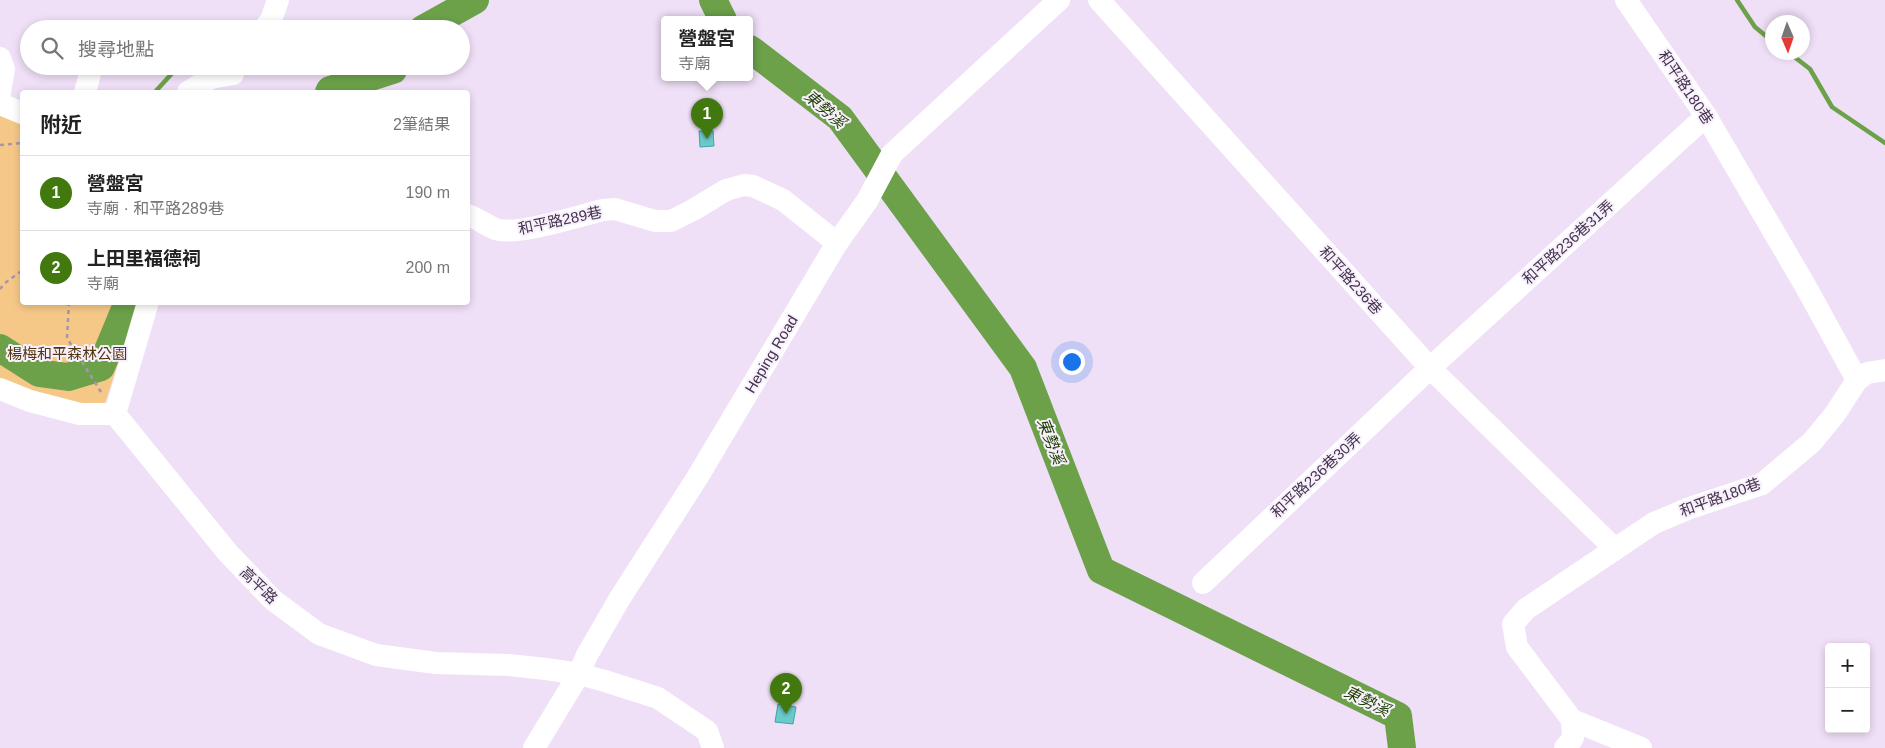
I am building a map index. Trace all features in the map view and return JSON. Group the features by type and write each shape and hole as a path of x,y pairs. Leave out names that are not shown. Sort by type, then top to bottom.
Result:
{"street":[{"name":"Heping Road","path":"534,748 579,674 620,598 697,478 837,243 867,201 892,154 1059,0"},
{"name":"和平路236巷","path":"1099,0 1430,368 1614,548"},
{"name":"和平路180巷","path":"1572,720 1518,647 1514,624 1526,609 1614,548 1654,523 1690,508 1762,484 1812,442 1835,414 1857,380 1806,287 1706,116 1626,0"},
{"path":"0,58 4,69 5,99"},
{"path":"191,90 211,78 220,75"},
{"path":"222,90 232,75"},
{"name":"和平路236巷31弄","path":"1430,368 1706,116"},
{"name":"和平路289巷","path":"470,216 500,230 516,230 603,210 615,209 655,221 671,221 726,190 744,185 753,186 783,200 837,243"},
{"path":"0,389 30,401 80,414 115,414 145,309"},
{"name":"和平路236巷30弄","path":"1203,583 1430,368"},
{"path":"1857,380 1867,373 1885,370"},
{"name":"高平路","path":"115,414 228,553 273,600 319,634 376,656 436,663 509,665 579,674 658,698 707,731 713,748"},
{"path":"1565,748 1573,738 1572,720 1641,748"}],"path":[{"path":"0,145 20,142"},
{"path":"0,289 20,272"},
{"path":"69,305 67,338 95,381"}],"green space":[{"name":"楊梅和平森林公園","path":"0,113 20,122 20,305 137,305 104,406 52,403 0,382"}],"building":[{"path":"699,131 713,131 714,146 700,147"},
{"path":"778,704 796,707 793,724 775,722"}],"waterway":[{"name":"東勢溪","path":"439,20 475,0"},
{"name":"東勢溪","path":"713,0 721,16"},
{"path":"1737,0 1755,27 1765,35"},
{"name":"東勢溪","path":"753,51 840,118 1023,368 1101,570 1398,716 1402,748"},
{"path":"1798,60 1810,69 1832,107 1885,143"},
{"name":"東勢溪","path":"157,90 171,75"},
{"name":"東勢溪","path":"330,90 377,75"},
{"name":"東勢溪","path":"0,348 39,373 68,377 101,367 127,305"}],"place":[{"name":"營盤宮","path":"707,139"},
{"name":"上田里福德祠","path":"786,714"}]}
